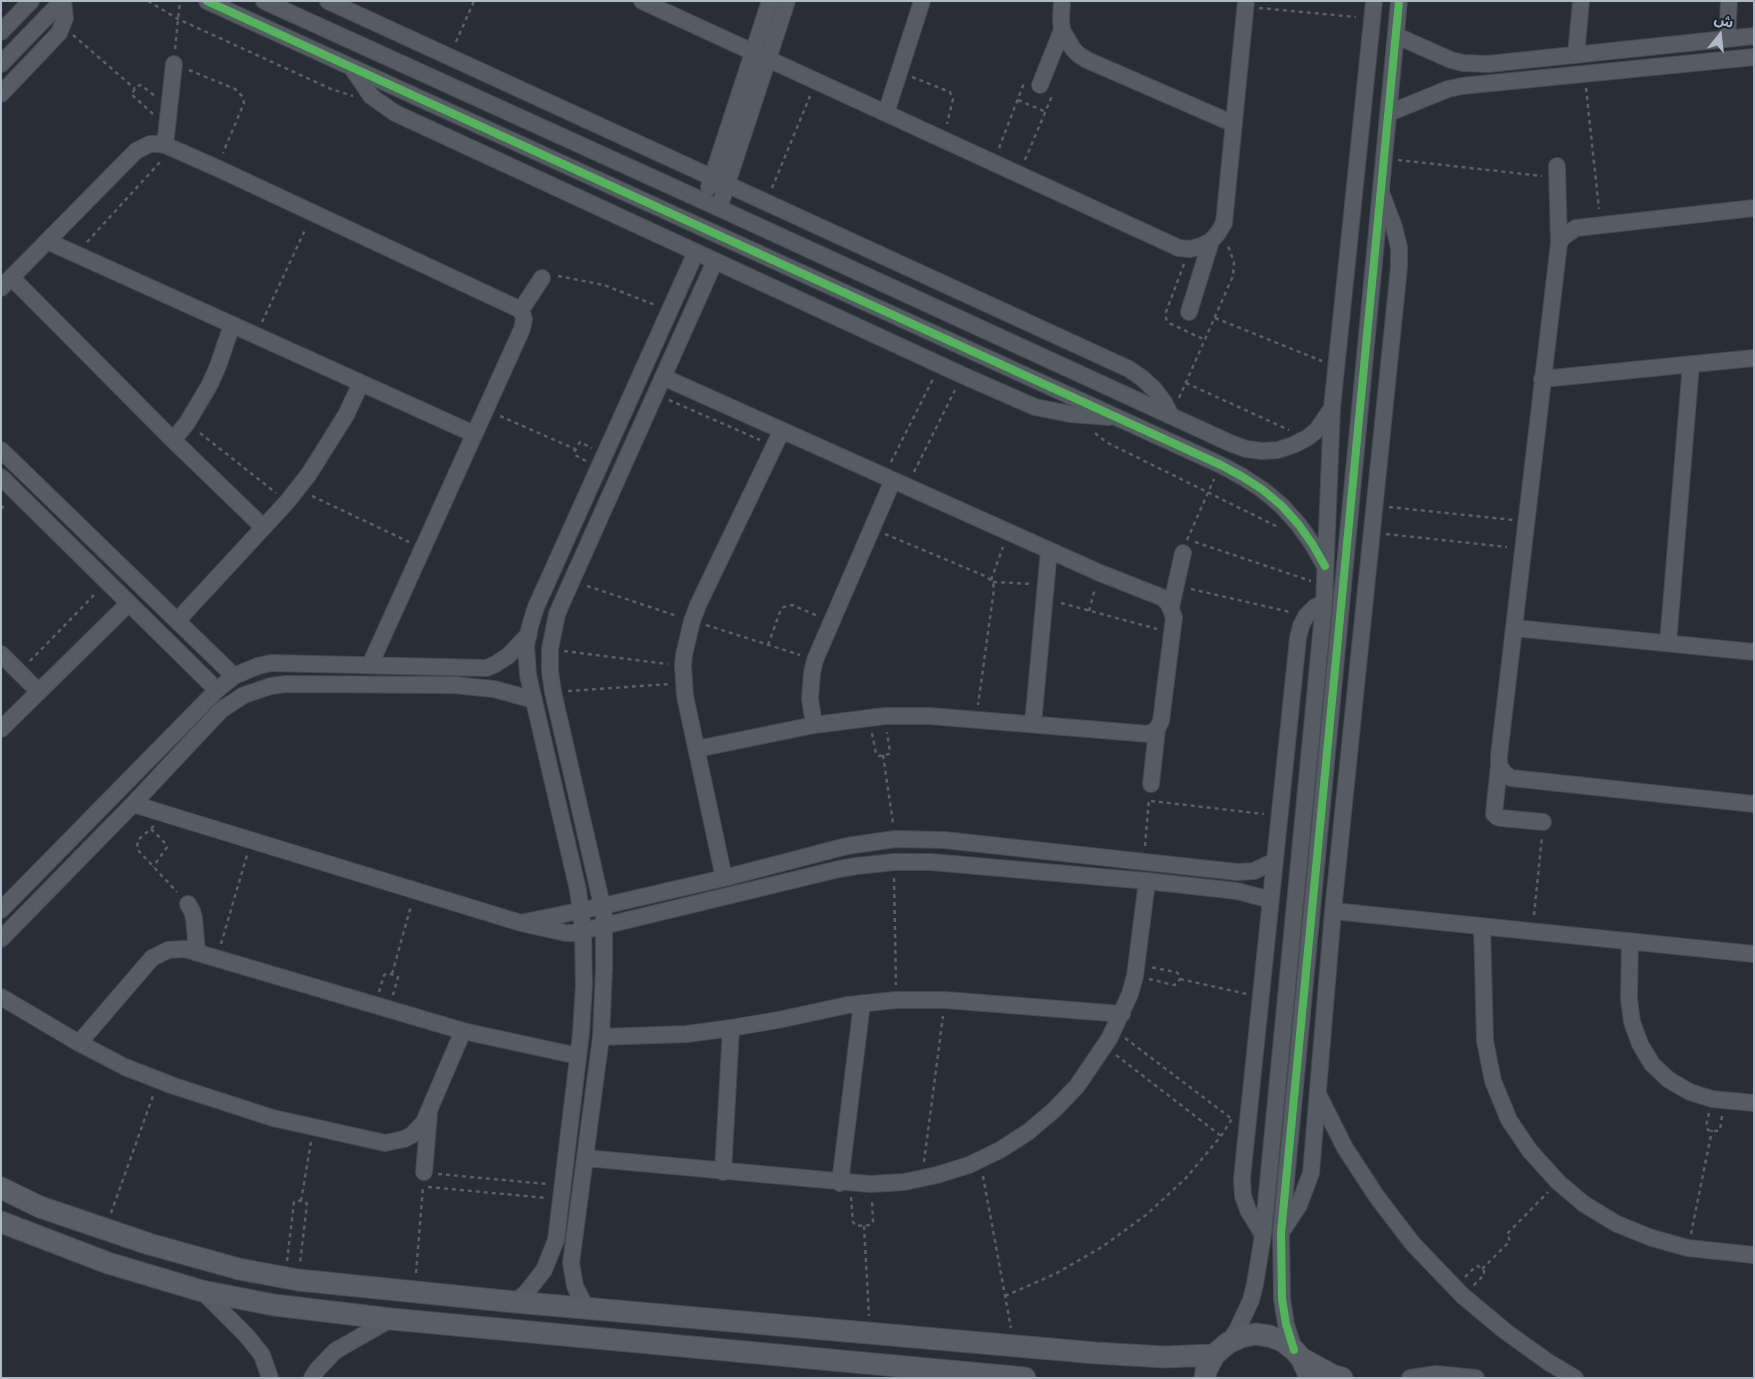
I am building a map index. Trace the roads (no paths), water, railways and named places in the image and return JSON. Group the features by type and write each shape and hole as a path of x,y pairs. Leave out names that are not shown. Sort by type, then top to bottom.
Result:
{"main road":[{"path":"1,1188 40,1207 194,1258 291,1279 515,1302 1130,1356 1181,1357 1221,1349 1241,1337 1255,1334 1282,1341 1297,1354 1332,1375 1342,1378"},
{"path":"1,1222 108,1264 202,1291 274,1305 391,1319 1026,1378"},
{"path":"1205,1378 1206,1371 1221,1349"},
{"path":"1297,1354 1307,1370 1309,1378"}],"street":[{"path":"1,32 31,1"},
{"path":"1,94 54,39 63,26 65,18 63,1"},
{"path":"1,64 63,1"},
{"path":"207,1 1221,465 1263,490 1282,506 1303,531 1325,566"},
{"path":"264,1 1246,449 1278,450 1293,445 1317,430 1332,408"},
{"path":"328,1 1129,369 1154,389 1164,402 1171,416"},
{"path":"642,1 1179,248 1190,249 1201,246 1214,237"},
{"path":"761,55 770,1"},
{"path":"704,201 719,181 761,55 787,1"},
{"path":"886,112 922,1"},
{"path":"1062,1 1060,18 1062,30 1072,48 1087,60 1234,124"},
{"path":"1221,1349 1237,1330 1251,1300 1263,1235 1324,603 1332,408 1374,1"},
{"path":"1297,1354 1286,1324 1282,1299 1281,1233 1399,1"},
{"path":"1576,55 1581,1"},
{"path":"1727,39 1729,1"},
{"path":"1189,312 1214,237 1224,223 1246,4"},
{"path":"1046,90 1062,30"},
{"path":"1397,36 1440,56 1463,63 1475,64 1754,36"},
{"path":"1389,113 1455,87 1754,57"},
{"path":"168,147 167,126 174,64"},
{"path":"352,68 372,96 395,113 940,365 1035,407 1061,413 1119,417"},
{"path":"263,527 6,283 136,151 150,144 168,147 218,168 521,310 524,324 370,665"},
{"path":"1543,822 1497,817 1494,814 1542,379 1559,243 1557,172"},
{"path":"719,181 719,208"},
{"path":"1281,1233 1299,1205 1311,1174 1333,911 1399,267 1394,227 1381,192"},
{"path":"1559,243 1563,237 1576,228 1754,208"},
{"path":"47,241 474,434"},
{"path":"515,1302 536,1282 551,1256 556,1240 578,1056 584,985 583,930 578,890 526,660 529,634 536,607 696,252"},
{"path":"586,1308 574,1286 571,1263 600,1037 604,969 604,924 603,906 553,692 550,671 550,649 557,614 715,261"},
{"path":"521,310 542,278"},
{"path":"173,440 199,405 218,366 232,325"},
{"path":"1542,379 1754,358"},
{"path":"1668,643 1691,364"},
{"path":"663,377 1100,573 1161,598 1168,603 1174,617 1161,721 1157,729 1151,784"},
{"path":"177,621 292,495 329,445 362,383"},
{"path":"724,878 684,683 683,666 687,641 698,605 782,430"},
{"path":"1,450 234,676"},
{"path":"1,477 217,690"},
{"path":"814,725 810,699 812,673 819,648 895,481"},
{"path":"1171,608 1185,546"},
{"path":"1033,724 1049,550"},
{"path":"1,730 129,603"},
{"path":"1263,1235 1248,1210 1243,1196 1242,1178 1250,1091 1298,638 1306,616 1315,607 1324,603"},
{"path":"1514,628 1754,652"},
{"path":"1,910 217,690 234,676 271,663 486,668 508,656 529,634"},
{"path":"1,654 39,692"},
{"path":"1,939 133,804 221,710 244,695 264,687 295,684 453,685 494,689 534,700"},
{"path":"697,749 814,725 877,717 930,716 1144,734 1157,729"},
{"path":"1499,765 1504,773 1511,778 1520,780 1754,804"},
{"path":"133,804 521,922 566,933 857,866 894,862 931,862 1147,881 1237,891 1271,900"},
{"path":"521,922 603,906 724,878 847,846 895,840 944,840 1237,872 1254,871 1275,862"},
{"path":"585,1158 870,1184 904,1182 937,1175 980,1160 1028,1132 1054,1110 1077,1086 1105,1046 1122,1014 1136,970 1147,881"},
{"path":"188,904 194,918 197,952"},
{"path":"1333,911 1754,954"},
{"path":"1482,926 1485,1041 1493,1081 1509,1120 1530,1152 1558,1182 1584,1204 1617,1224 1652,1238 1688,1248 1754,1255"},
{"path":"1630,941 1629,999 1632,1022 1640,1044 1652,1064 1669,1080 1690,1092 1718,1100 1754,1103"},
{"path":"79,1043 152,958 159,953 176,949 197,952 463,1031 578,1056"},
{"path":"1,996 79,1043 125,1067 158,1080 223,1103 313,1128 375,1141 395,1142 420,1128 430,1112 463,1031"},
{"path":"600,1037 679,1034 731,1028 862,1003 896,1000 945,1000 1122,1014"},
{"path":"845,1183 862,1003"},
{"path":"723,1172 731,1028"},
{"path":"1319,1096 1345,1148 1377,1197 1413,1244 1459,1292 1504,1331 1548,1362 1575,1378"},
{"path":"424,1180 430,1112"},
{"path":"202,1291 247,1336 262,1355 270,1378"},
{"path":"312,1378 335,1351 391,1319"},
{"path":"1410,1378 1436,1374 1476,1378"}]}
